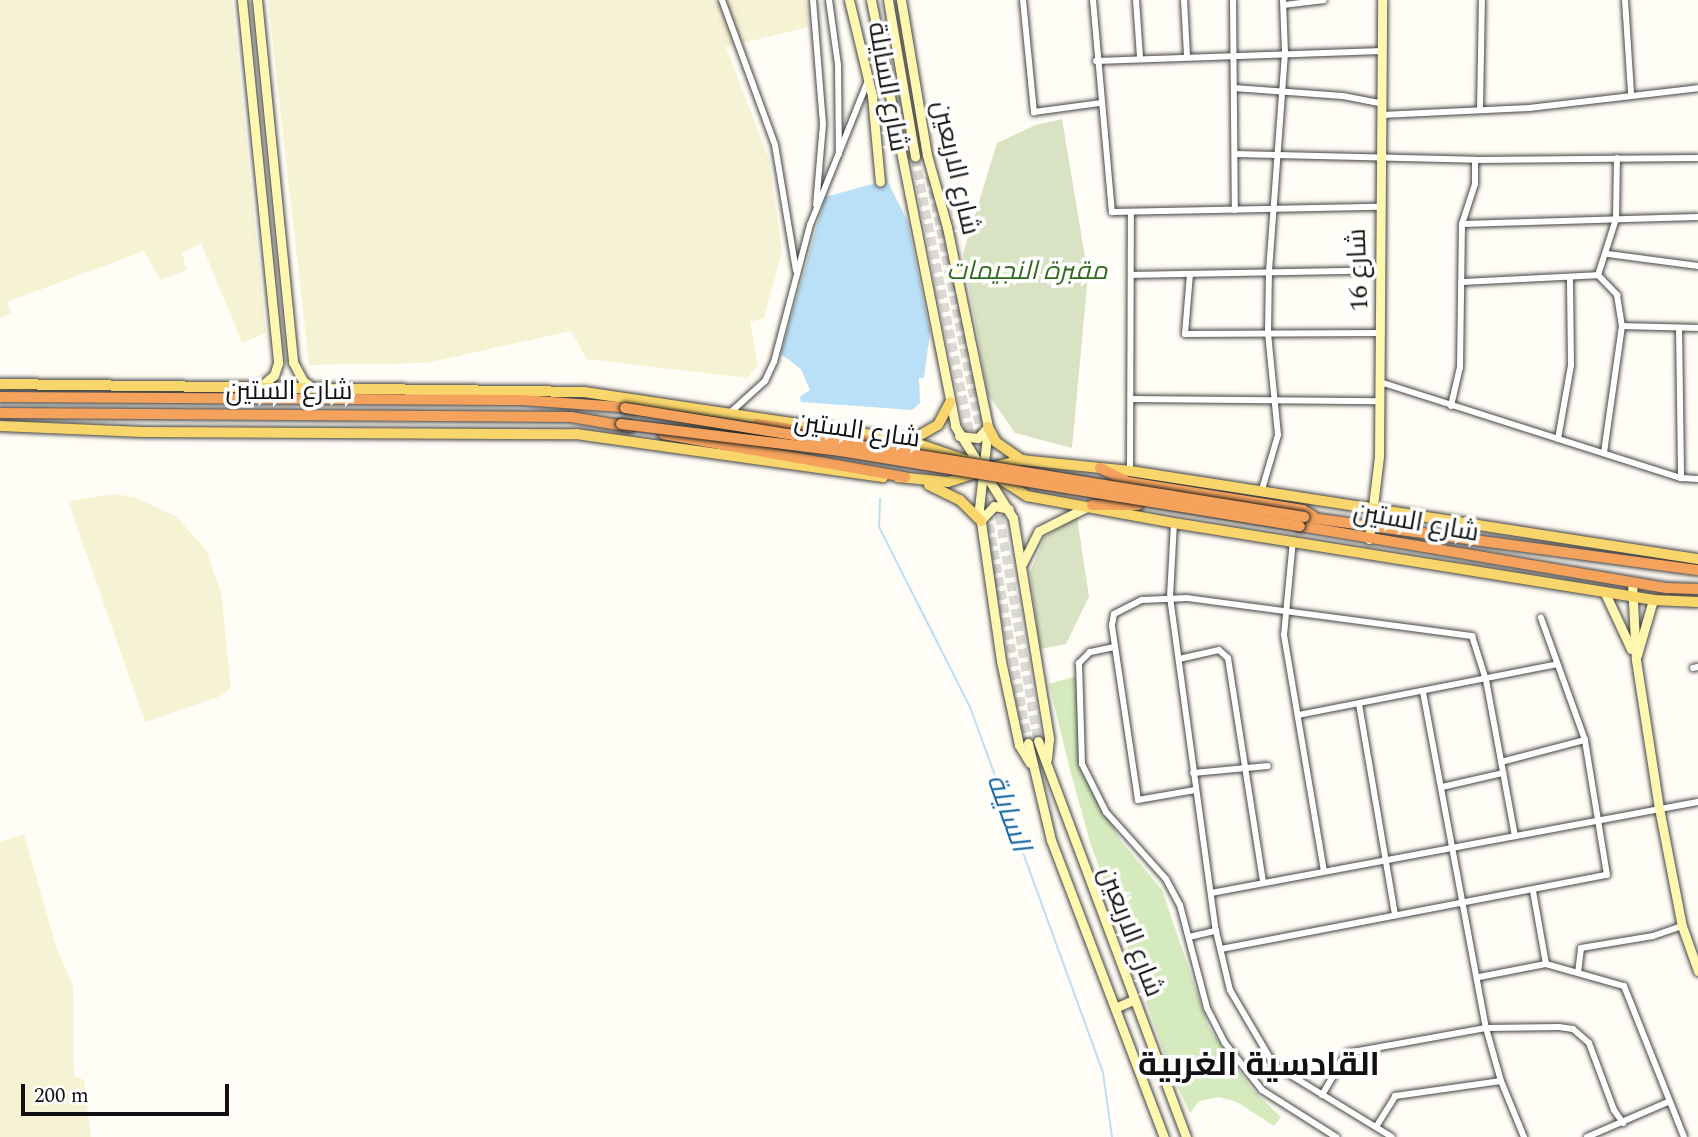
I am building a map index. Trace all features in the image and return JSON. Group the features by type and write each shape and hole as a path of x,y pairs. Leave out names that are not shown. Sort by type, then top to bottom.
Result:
{"highway":[{"name":"شارع الستين","path":"0,397 522,400 625,408 1307,522 1369,539 1632,582 1698,589"},
{"path":"625,408 877,442 910,441"},
{"name":"شارع الستين","path":"0,413 572,417 840,451 1307,522 1371,524 1698,570"},
{"path":"621,425 905,477"},
{"path":"1092,505 1124,502 1302,530 1307,522 1303,510 1128,482 1100,468"}],"main road":[{"path":"242,0 278,363 274,375 256,389"},
{"path":"257,0 293,362 303,382 315,389"},
{"name":"شارع السايلة","path":"849,0 868,80 880,182"},
{"path":"872,0 892,89 950,402 959,436 1009,510 1021,566 1049,739 1047,759"},
{"name":"شارع الاربعين","path":"888,0 915,157 892,89"},
{"name":"شارع الاربعين","path":"901,0 927,155 947,227 988,427 981,521 1000,661 1018,745 1030,763"},
{"name":"شارع 16","path":"1369,539 1379,456 1382,333 1378,208 1382,0"},
{"path":"261,180 275,174"},
{"name":"شارع الستين","path":"0,384 584,392 732,411 910,441 954,453 1017,492 1174,523 1293,540 1653,600 1698,602"},
{"path":"905,477 922,464 920,450 910,441 938,425 950,402"},
{"name":"شارع الستين","path":"0,426 143,432 576,434 633,439 870,476 954,481 983,469 1022,460 1130,471 1372,511 1698,559"},
{"path":"959,436 978,438 988,427 996,442 1022,460"},
{"path":"1058,464 1045,478 1048,489 1059,500"},
{"path":"905,477 952,495 981,521 990,508 1009,510"},
{"path":"1021,566 1039,531 1049,523 1092,505"},
{"path":"1632,582 1636,660 1659,808 1682,926 1698,971"},
{"path":"1604,591 1636,660"},
{"path":"1636,660 1653,600"},
{"name":"شارع الاربعين","path":"1030,763 1033,742 1047,759 1133,1000 1186,1137"},
{"path":"1030,763 1051,840 1164,1137"},
{"path":"1115,1008 1133,1000"}],"street":[{"path":"722,0 775,145 797,272"},
{"path":"813,0 823,124 816,210"},
{"path":"829,0 838,65 839,159"},
{"path":"1023,0 1034,112 1101,103"},
{"path":"1093,0 1112,212 1378,208"},
{"path":"1136,0 1140,57"},
{"path":"1184,0 1186,55"},
{"path":"1233,0 1235,210"},
{"path":"1261,492 1278,435 1278,400 1268,333 1272,209 1285,53 1283,2 1324,0"},
{"path":"1480,110 1482,0"},
{"path":"1625,0 1631,93"},
{"path":"1097,61 1186,55 1382,51"},
{"path":"732,411 769,372 816,210 839,159 868,80"},
{"path":"1234,88 1343,96 1380,103"},
{"path":"1381,115 1480,110 1698,88"},
{"path":"1235,154 1475,160 1698,158"},
{"path":"1598,275 1608,254 1616,219 1617,158"},
{"path":"1451,406 1460,367 1462,224 1475,184 1475,160"},
{"path":"1130,212 1133,399 1130,471"},
{"path":"1462,224 1698,217"},
{"path":"1608,254 1698,266"},
{"path":"1131,275 1381,270"},
{"path":"1190,274 1185,334 1382,333"},
{"path":"1461,282 1598,275"},
{"path":"1598,275 1617,295 1622,326 1604,453"},
{"path":"1558,439 1572,365 1570,278"},
{"path":"1622,326 1698,328"},
{"path":"1679,328 1681,478"},
{"path":"1380,382 1681,478 1698,479"},
{"path":"1133,399 1379,401"},
{"path":"1174,523 1170,597 1216,931 1230,990 1274,1065 1392,1137"},
{"path":"1293,540 1284,635 1324,871"},
{"path":"1195,790 1139,800 1114,647 1114,614 1142,600 1170,597 1472,636 1486,680 1516,836"},
{"path":"1221,949 1533,891 1607,874 1585,740 1541,618"},
{"path":"1114,647 1090,652 1079,663 1082,764 1112,819 1166,879 1180,905 1207,1007 1225,1043 1262,1090 1336,1137"},
{"path":"1179,659 1226,651 1248,768 1263,883"},
{"path":"1298,715 1557,664"},
{"path":"1423,692 1452,846 1466,902 1486,1028 1501,1082 1524,1137"},
{"path":"1359,704 1395,915"},
{"path":"1502,762 1585,740"},
{"path":"1193,773 1268,766"},
{"path":"1442,787 1503,774"},
{"path":"1211,893 1698,802"},
{"path":"1533,891 1546,964"},
{"path":"1578,973 1581,948 1653,936 1682,926"},
{"path":"1189,937 1216,931"},
{"path":"1479,977 1546,964 1630,992 1684,1137"},
{"path":"1322,1095 1347,1053 1486,1028 1559,1027 1584,1036 1623,1123"},
{"path":"1376,1127 1395,1097 1501,1082"},
{"path":"1587,1137 1670,1101"}],"shaded area":[{"path":"0,0 232,0 266,333 242,343 201,243 182,253 187,270 160,280 144,251 7,302 11,313 0,319"},
{"path":"268,0 806,0 809,27 726,47 769,160 782,251 764,318 750,322 758,365 747,378 587,359 571,331 426,363 309,365"},
{"path":"115,494 137,498 177,517 206,550 221,592 231,688 221,696 145,722 68,501"},
{"path":"24,834 56,947 73,985 74,1076 84,1080 91,1137 0,1137 0,842"}],"green space":[{"name":"مقبرة النجيمات","path":"1062,119 1088,275 1072,448 1015,433 988,394 963,254 997,143 1036,125"},
{"path":"1077,517 1089,597 1066,644 1040,649 1030,572 1045,537"},
{"path":"1077,676 1081,768 1121,841 1162,890 1209,1028 1252,1089 1281,1117 1274,1126 1237,1102 1219,1097 1199,1101 1190,1113 1172,1075 1090,842 1049,684"}],"water":[{"path":"887,180 907,220 930,332 924,378 919,378 920,403 912,410 801,402 800,397 810,390 801,369 781,354 825,197"}],"waterway":[{"name":"السايلة","path":"880,499 879,527 970,707 1103,1073 1112,1137"}],"tunnel":[{"path":"915,157 974,454"},
{"path":"930,176 985,454"},
{"path":"982,484 1028,743"},
{"path":"997,502 1038,741"}],"district":[{"name":"القادسية الغربية","path":"1259,1066"}]}
